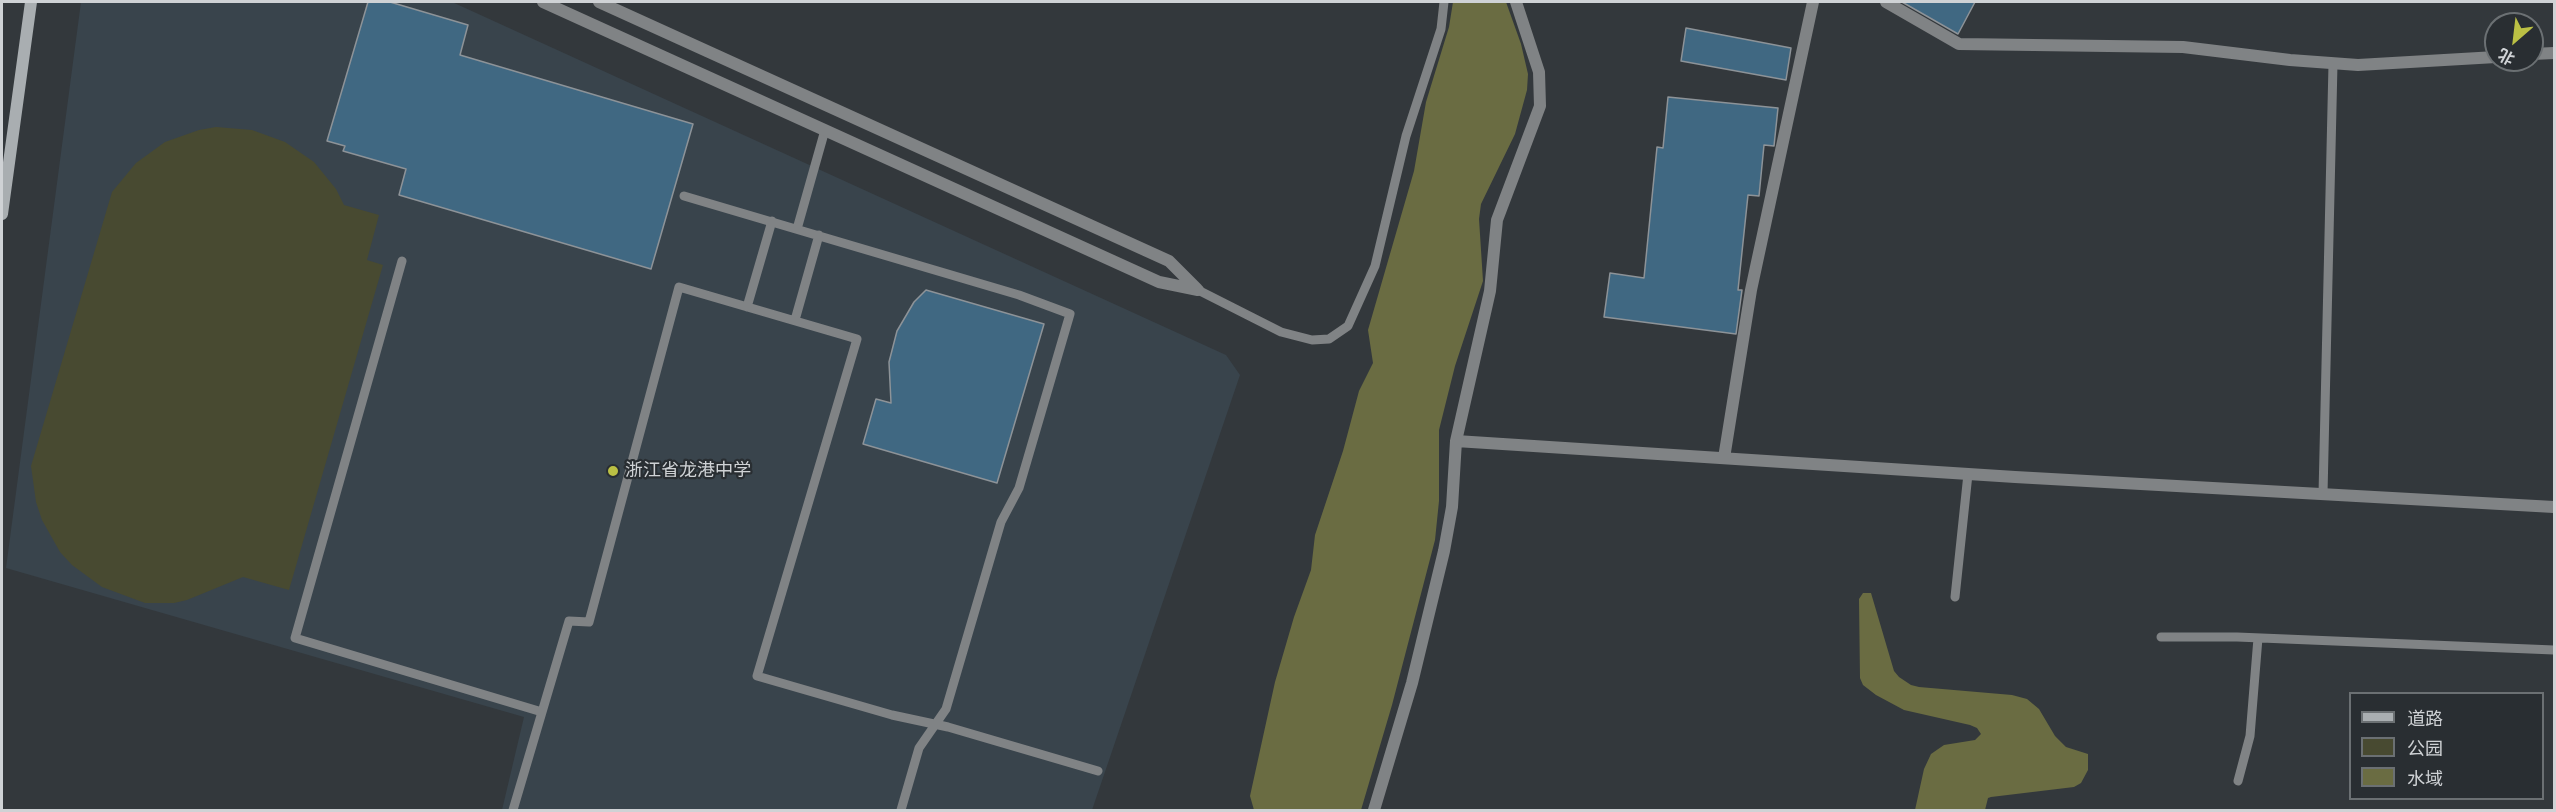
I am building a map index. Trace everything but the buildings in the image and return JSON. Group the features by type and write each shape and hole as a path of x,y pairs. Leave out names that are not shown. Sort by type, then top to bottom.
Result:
{"main road":[{"path":"2,214 31,2"}],"street":[{"path":"543,2 1159,282 1198,290"},
{"path":"599,2 1169,261 1198,290"},
{"path":"1374,810 1412,683 1443,551 1452,507 1456,441 1490,291 1497,220 1540,106 1539,72 1516,2"},
{"path":"1724,459 1751,290 1813,2"},
{"path":"1886,2 1959,44 2183,46 2333,64 2401,63 2484,58"},
{"path":"1456,441 1968,474 2554,507"}],"lane":[{"path":"1198,290 1281,332 1312,340 1329,339 1348,326 1375,266 1406,136 1441,29 1444,2"},
{"path":"2323,494 2333,64"},
{"path":"797,229 825,130"},
{"path":"684,196 1020,295 1070,315 1019,488 1001,522 946,709 919,748 901,810"},
{"path":"747,307 771,221"},
{"path":"795,320 819,236"},
{"path":"402,261 295,638 542,712"},
{"path":"513,810 569,621 589,622 679,287 857,339 757,676 1098,771"},
{"path":"1955,597 1968,474"},
{"path":"2161,637 2258,638 2554,650"},
{"path":"2238,781 2250,736 2258,638"}],"shaded area":[{"name":"浙江省龙港中学","path":"81,2 452,2 1226,355 1240,375 1092,810 502,810 524,717 6,568"}],"green space":[{"path":"216,127 252,130 285,142 314,162 336,189 344,205 379,215 367,260 383,265 289,590 243,577 187,600 174,603 145,603 102,587 72,565 60,552 42,520 36,502 31,466 112,192 136,163 165,142 199,130"}],"water":[{"path":"1453,2 1506,2 1521,44 1528,74 1527,90 1515,134 1481,204 1479,219 1483,281 1455,366 1439,430 1439,501 1435,540 1392,705 1361,810 1254,810 1250,796 1275,682 1294,617 1311,570 1315,535 1343,451 1359,391 1373,363 1368,330 1414,171 1426,102 1449,27"},
{"path":"1863,593 1871,593 1894,671 1899,677 1919,687 2012,695 2027,699 2039,709 2055,736 2066,747 2088,754 2088,770 2081,783 2074,787 1991,797 1988,798 1985,810 1915,810 1924,769 1931,754 1944,745 1975,740 1981,734 1977,728 1970,725 1904,710 1863,685 1860,678 1859,599"}],"place":[{"name":"浙江省龙港中学","path":"613,471"}]}
